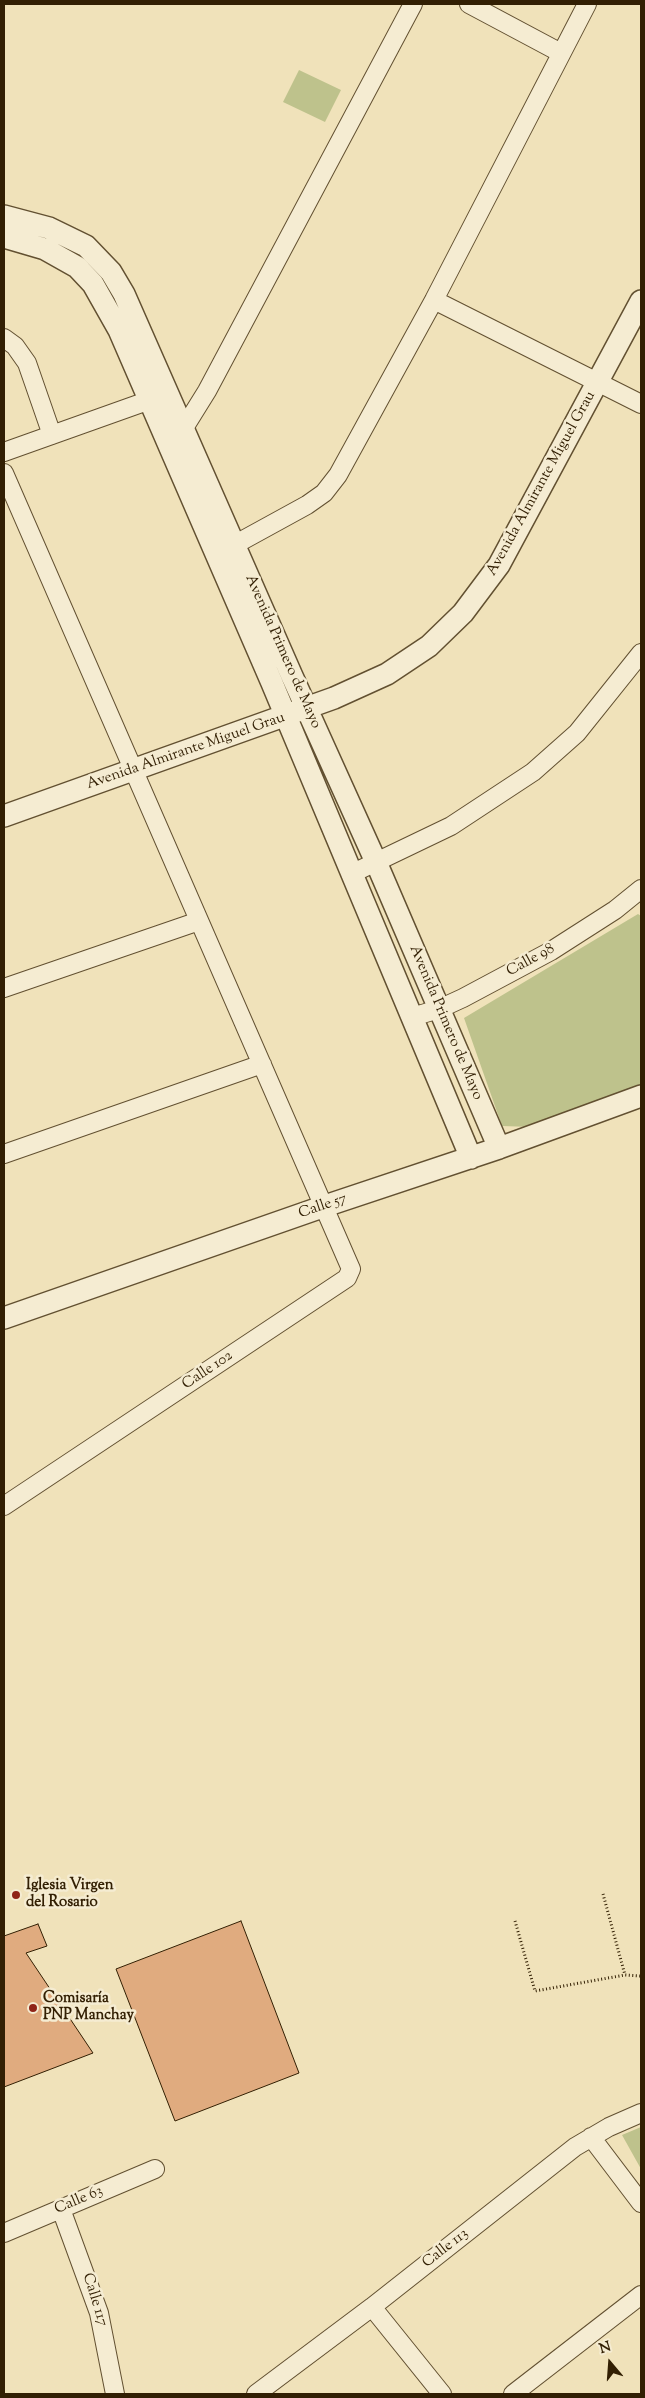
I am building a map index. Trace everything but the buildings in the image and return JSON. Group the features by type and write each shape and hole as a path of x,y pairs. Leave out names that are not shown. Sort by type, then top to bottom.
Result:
{"street":[{"path":"184,428 207,391 413,4"},
{"path":"469,4 561,53"},
{"path":"234,545 307,506 324,493 338,475 434,300 586,4"},
{"name":"Avenida Primero de Mayo","path":"4,216 63,233 86,246 103,262 117,282 130,307 376,862 499,1148"},
{"name":"Avenida Primero de Mayo","path":"4,238 45,249 68,260 86,274 115,323 286,717 471,1158"},
{"path":"434,300 599,381 641,404"},
{"name":"Avenida Almirante Miguel Grau","path":"4,816 307,709 358,688 402,665 430,646 463,613 499,565 641,301"},
{"path":"4,338 15,346 26,363 52,435"},
{"path":"4,452 150,400"},
{"name":"Calle 102","path":"4,473 132,770 325,1206 350,1265 351,1272 347,1278 4,1506"},
{"path":"351,874 451,826 532,772 577,733 604,703 641,653"},
{"name":"Calle 98","path":"412,1017 439,1009 551,951 614,910 641,889"},
{"path":"4,988 199,921"},
{"path":"4,1154 262,1064"},
{"name":"Calle 57","path":"4,1318 325,1206 471,1158 641,1096"},
{"name":"Calle 113","path":"256,2394 372,2307 576,2146 641,2113"},
{"path":"591,2137 641,2203"},
{"name":"Calle 63","path":"4,2233 155,2169"},
{"name":"Calle 117","path":"61,2209 99,2313 115,2394"},
{"path":"512,2394 641,2295"},
{"path":"372,2307 442,2394"}],"path":[{"path":"603,1894 625,1975"},
{"path":"515,1921 535,1991 625,1975 641,1976"}],"green space":[{"path":"299,70 341,90 325,122 283,102"},
{"path":"638,914 641,916 641,1086 532,1127 502,1126 464,1018"},
{"path":"641,2127 641,2169 622,2135"}],"place":[{"name":"Iglesia Virgen del Rosario","path":"16,1895"},
{"name":"Comisaría PNP Manchay","path":"33,2008"}]}
